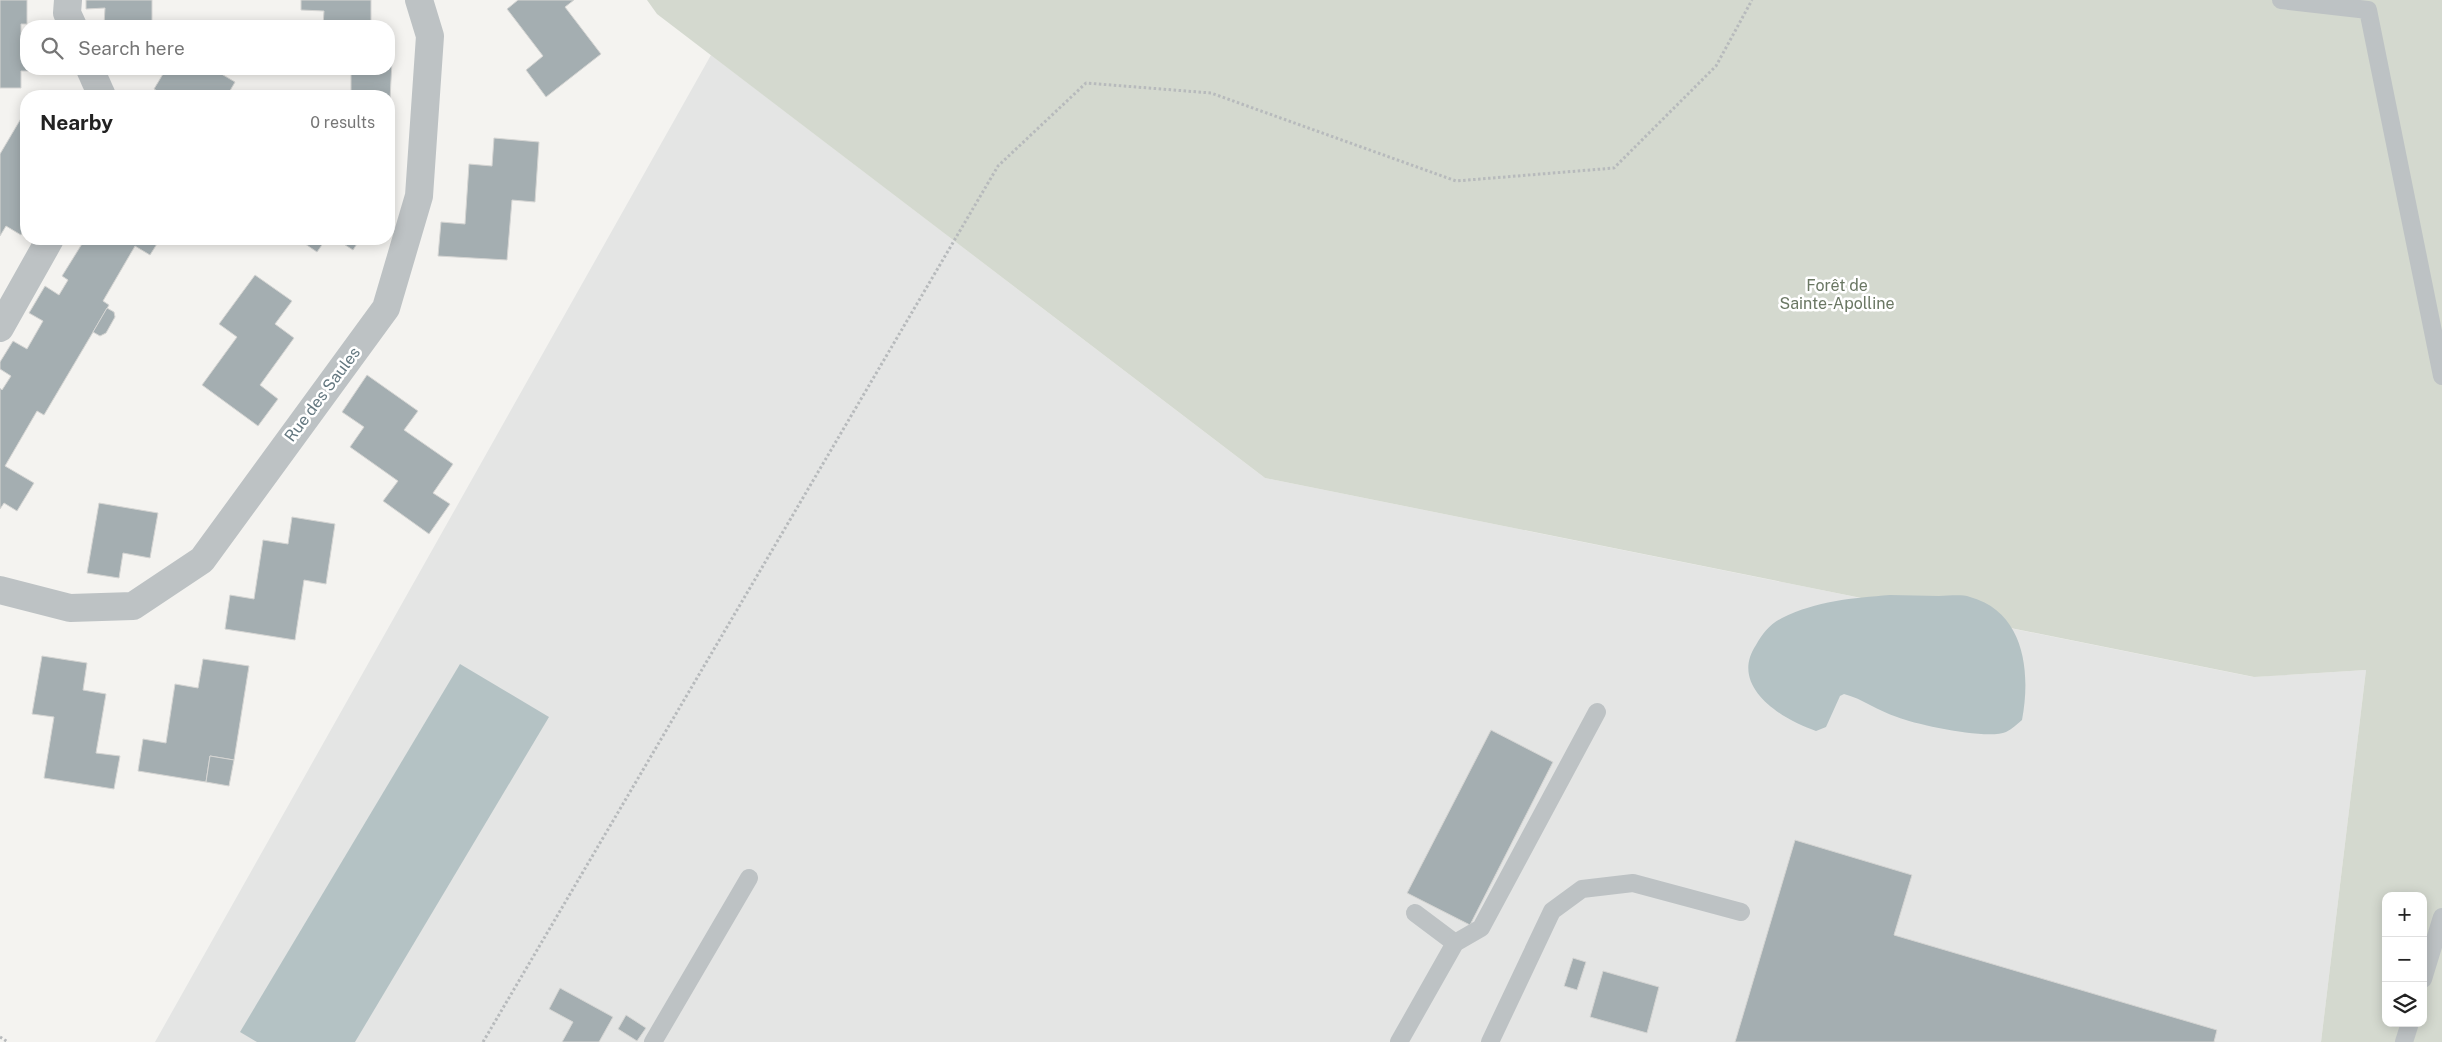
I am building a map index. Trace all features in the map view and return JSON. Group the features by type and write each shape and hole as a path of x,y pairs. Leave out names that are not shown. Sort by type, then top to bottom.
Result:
{"street":[{"path":"68,0 67,13 70,20"},
{"name":"Rue des Saules","path":"0,590 70,608 133,606 202,560 386,308 419,196 430,36 418,0"},
{"path":"93,75 99,90"},
{"path":"0,328 47,245"}],"lane":[{"path":"2281,0 2368,10 2442,376"},
{"path":"1399,1042 1455,943 1482,928 1597,712"},
{"path":"653,1042 749,878"},
{"path":"1490,1042 1552,911 1582,889 1633,884 1741,912"},
{"path":"1415,913 1455,943"},
{"path":"2427,966 2442,917"},
{"path":"2404,1042 2409,1027"}],"path":[{"path":"482,1042 998,166 1086,83 1211,93 1456,181 1614,168 1716,66 1752,0"},
{"path":"0,1037 8,1042"}],"shaded area":[{"path":"711,55 1265,478 2253,677 2366,670 2321,1042 155,1042"},
{"path":"1890,595 1966,596 1988,605 2003,616 2013,630 2020,646 2024,664 2025,702 2022,720 2008,731 1997,734 1952,731 1907,720 1844,694 1840,696 1826,727 1816,731 1789,719 1763,700 1754,688 1749,675 1749,660 1756,645 1770,626 1795,612 1821,604"},
{"path":"460,664 549,717 355,1042 257,1042 240,1032"}],"green space":[{"name":"Forêt de Sainte-Apolline","path":"647,0 2442,0 2442,1042 2321,1042 2366,670 2254,677 1265,478 657,14"}],"building":[{"path":"0,0 27,0 27,20 20,20 21,88 0,88"},
{"path":"86,0 152,0 152,20 104,20 105,8 86,9"},
{"path":"301,0 371,0 371,20 323,20 324,11 301,10"},
{"path":"518,0 574,0 565,7 601,54 546,97 526,70 543,56 507,9"},
{"path":"162,75 223,75 235,82 230,90 154,89"},
{"path":"351,75 391,75 391,90 351,90"},
{"path":"20,120 20,234 6,226 0,236 0,154"},
{"path":"494,138 539,142 535,202 512,200 507,260 438,256 441,222 465,224 469,164 492,166"},
{"path":"81,245 156,245 150,255 135,246 103,301 109,305 44,415 37,411 5,466 34,483 17,511 4,503 0,509 0,388 2,390 11,376 0,369 0,362 13,341 27,349 43,321 29,313 45,286 59,295 68,280 62,276"},
{"path":"307,245 322,245 317,252"},
{"path":"345,245 356,245 353,250"},
{"path":"255,275 292,301 275,324 294,338 260,385 278,399 258,426 202,385 237,337 219,324"},
{"path":"107,308 114,312 115,317 106,333 100,336 93,332"},
{"path":"367,375 418,411 404,430 453,464 433,493 450,504 429,534 383,501 398,481 350,447 364,427 342,412"},
{"path":"99,503 158,513 150,558 123,553 119,578 87,573"},
{"path":"292,517 335,524 326,584 304,580 295,640 225,629 230,595 254,599 263,540 288,544"},
{"path":"42,656 87,663 83,690 106,694 96,753 120,756 114,789 44,778 54,717 32,714"},
{"path":"203,659 249,666 234,760 210,756 206,782 138,771 143,739 166,743 175,684 198,688"},
{"path":"1491,730 1553,762 1470,925 1407,893"},
{"path":"210,756 234,760 229,786 206,782"},
{"path":"1795,840 1912,875 1894,935 2217,1030 2214,1042 1735,1042"},
{"path":"1573,958 1586,962 1577,990 1564,986"},
{"path":"1603,971 1659,987 1647,1033 1590,1017"},
{"path":"560,988 613,1017 599,1042 562,1042 573,1022 549,1009"},
{"path":"626,1015 646,1028 637,1041 618,1029"}]}
